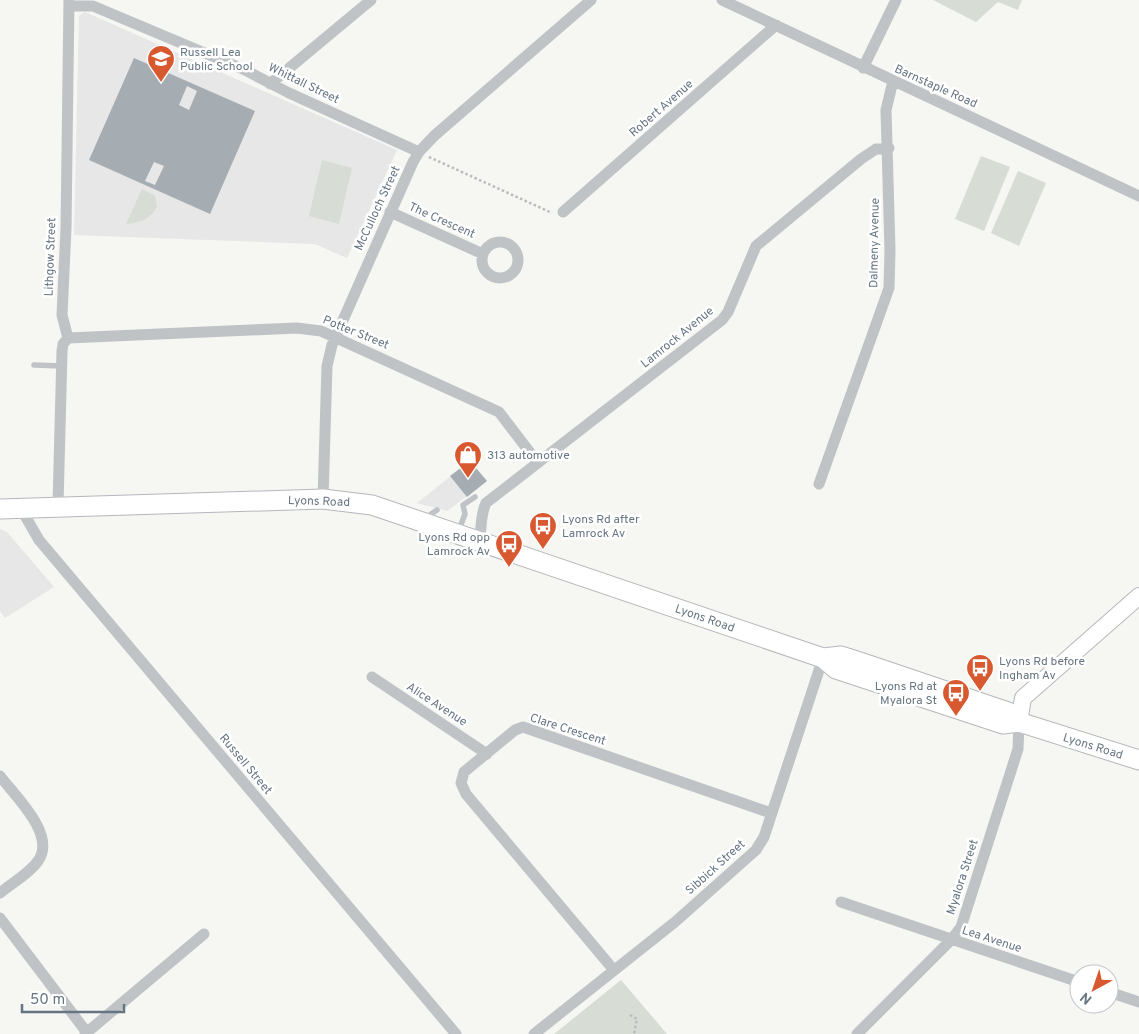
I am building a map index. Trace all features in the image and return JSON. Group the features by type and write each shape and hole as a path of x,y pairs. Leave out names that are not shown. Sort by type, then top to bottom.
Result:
{"main road":[{"name":"Lyons Road","path":"0,509 323,499 372,505 823,658 840,656 854,660 1008,712 1019,722 1139,760"}],"street":[{"path":"270,84 371,0"},
{"name":"McCulloch Street","path":"323,499 327,366 335,336 419,152 434,136 591,0"},
{"name":"Barnstaple Road","path":"722,0 746,5 776,25 863,68 1139,196"},
{"path":"863,68 896,0"},
{"name":"Whittall Street","path":"69,3 93,6 245,70 270,84 419,152"},
{"name":"Lithgow Street","path":"58,506 63,344 68,338 62,315 69,3"},
{"name":"Robert Avenue","path":"563,212 776,25"},
{"name":"Dalmeny Avenue","path":"820,484 889,288 886,110 893,81"},
{"name":"Lamrock Avenue","path":"478,542 482,529 482,513 486,503 722,320 728,312 756,246 860,159 876,149 888,148"},
{"name":"The Crescent","path":"390,212 483,254"},
{"name":"Potter Street","path":"68,338 309,329 335,336 499,412 538,463"},
{"name":"Russell Street","path":"20,507 39,540 456,1034"},
{"path":"1019,722 1023,698 1139,596"},
{"name":"Sibbick Street","path":"534,1034 613,969 675,922 756,850 764,837 823,658"},
{"name":"Alice Avenue","path":"372,678 487,754"},
{"name":"Myalora Street","path":"857,1034 961,927 1018,749 1019,722"},
{"name":"Clare Crescent","path":"613,969 466,794 461,783 464,772 515,730 523,727 771,813"},
{"path":"0,776 37,825 43,838 44,849 35,865 0,893"},
{"name":"Lea Avenue","path":"841,902 1069,979"},
{"path":"0,918 87,1033 204,934"},
{"path":"1119,995 1139,1002"}],"lane":[{"path":"34,365 62,366"},
{"path":"458,535 465,514 462,505 475,497"},
{"path":"420,522 437,510"}],"path":[{"path":"419,152 551,213 563,212"},
{"path":"630,1015 637,1019 634,1034"}],"shaded area":[{"path":"933,0 1022,0 1018,10 998,2 976,22"},
{"name":"Russell Lea Public School","path":"85,12 397,150 347,258 315,244 74,235 79,16"},
{"path":"981,156 1010,167 984,231 955,219"},
{"path":"322,160 352,168 339,224 309,216"},
{"path":"1018,171 1046,183 1019,246 991,233"},
{"path":"142,189 155,196 157,207 144,220 126,224"},
{"path":"470,461 487,481 447,511 417,503"},
{"path":"0,529 7,532 54,587 5,618 0,611"},
{"path":"621,980 667,1034 554,1034"}],"building":[{"path":"134,58 255,111 210,214 89,160","holes":["187,86 197,91 189,110 179,105","154,162 164,166 155,185 145,181"]},
{"name":"313 automotive","path":"470,461 487,481 467,497 450,476"}],"place":[{"name":"Russell Lea Public School","path":"161,83"},
{"name":"313 automotive","path":"468,479"},
{"name":"Lyons Rd after Lamrock Av","path":"543,550"},
{"name":"Lyons Rd opp Lamrock Av","path":"509,568"},
{"name":"Lyons Rd before Ingham Av","path":"980,692"},
{"name":"Lyons Rd at Myalora St","path":"956,717"}]}
